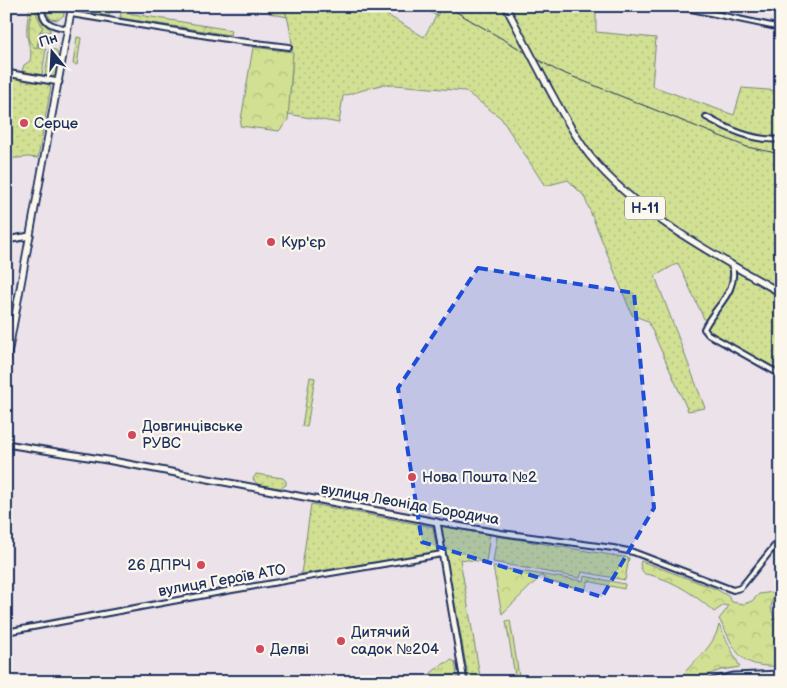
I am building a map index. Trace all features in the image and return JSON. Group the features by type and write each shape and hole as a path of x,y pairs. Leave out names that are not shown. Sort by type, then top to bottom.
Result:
{"main road":[{"path":"6,365 72,6"},
{"name":"Н-11","path":"506,8 546,85 576,137 604,172 642,206 690,240 781,292"}],"street":[{"path":"42,6 42,14 46,22 51,26 68,29"},
{"path":"677,6 781,28"},
{"path":"71,14 239,41 289,47"},
{"path":"6,73 58,82"},
{"path":"706,117 740,133 761,138 781,139"},
{"path":"6,240 30,236"},
{"path":"732,265 734,280 730,290 704,329 708,334 781,375"},
{"name":"вулиця Леоніда Бородича","path":"6,443 107,460 436,522 633,552 733,590 743,585 781,538"},
{"path":"436,522 464,682"},
{"name":"вулиця Героїв АТО","path":"6,632 232,590 442,554"},
{"path":"708,682 734,676 781,674"}],"highlighted area":[{"path":"478,268 634,293 654,508 602,597 422,542 398,388"}],"green space":[{"path":"30,6 39,6 41,19 50,28 50,32 41,31 38,47 46,49 42,75 22,71 24,65 30,61 31,57 27,32"},
{"path":"48,6 64,6 64,15 58,20 51,19 47,13"},
{"path":"92,6 111,6 109,16 91,13"},
{"path":"249,6 283,6 287,17 269,13 269,9 259,7 258,10 248,10"},
{"path":"283,6 372,6 424,37 441,8 439,6 596,6 596,32 656,38 652,86 734,115 742,88 781,91 781,375 708,334 704,329 706,323 678,263 655,276 705,408 688,411 648,321 632,315 584,196 568,180 545,186 501,118 465,91 384,84 343,96 339,123 288,114 292,73 292,46 291,32"},
{"path":"419,6 439,6 441,8 437,16"},
{"path":"33,8 36,8 43,28 40,31 37,47 35,48 29,41 29,23"},
{"path":"121,12 231,30 230,35 120,18"},
{"path":"77,37 81,38 77,65 73,64"},
{"path":"253,47 293,52 288,120 279,131 240,126"},
{"path":"49,49 56,50 58,55 55,75 51,77 45,76"},
{"path":"6,76 46,83 51,87 38,158 6,159"},
{"path":"310,377 315,378 307,427 302,426"},
{"path":"256,474 283,478 286,481 286,485 280,488 257,484 253,479"},
{"path":"311,504 433,527 437,552 301,574"},
{"path":"441,526 490,535 486,562 460,559 481,682 469,682"},
{"path":"497,536 629,558 625,580 582,572 580,578 493,562"},
{"path":"641,561 716,589 728,596 732,602 744,604 752,601 759,594 774,592 771,608 774,618 781,619 781,666 766,666 747,661 735,649 719,619 728,606 724,605 714,612 699,599 673,583 645,574 640,565"},
{"path":"493,567 583,581 584,576 625,584 624,589 588,581 585,590 544,580 542,575 502,614"},
{"path":"510,620 520,682 516,682 506,621"},
{"path":"719,625 740,667 721,670 688,682 678,681 707,649"},
{"path":"452,660 455,662 458,682 432,682 431,673 441,665"}],"tram line":[{"path":"723,682 748,679 781,680"}],"railway":[{"path":"446,6 556,70 747,147 781,154"}],"place":[{"name":"Серце","path":"24,123"},
{"name":"Кур'єр","path":"271,242"},
{"name":"Довгинцівське РУВС","path":"132,435"},
{"name":"Нова Пошта №2","path":"412,477"},
{"name":"26 ДПРЧ","path":"201,565"},
{"name":"Дитячий садок №204","path":"341,641"},
{"name":"Делві","path":"260,649"}]}
